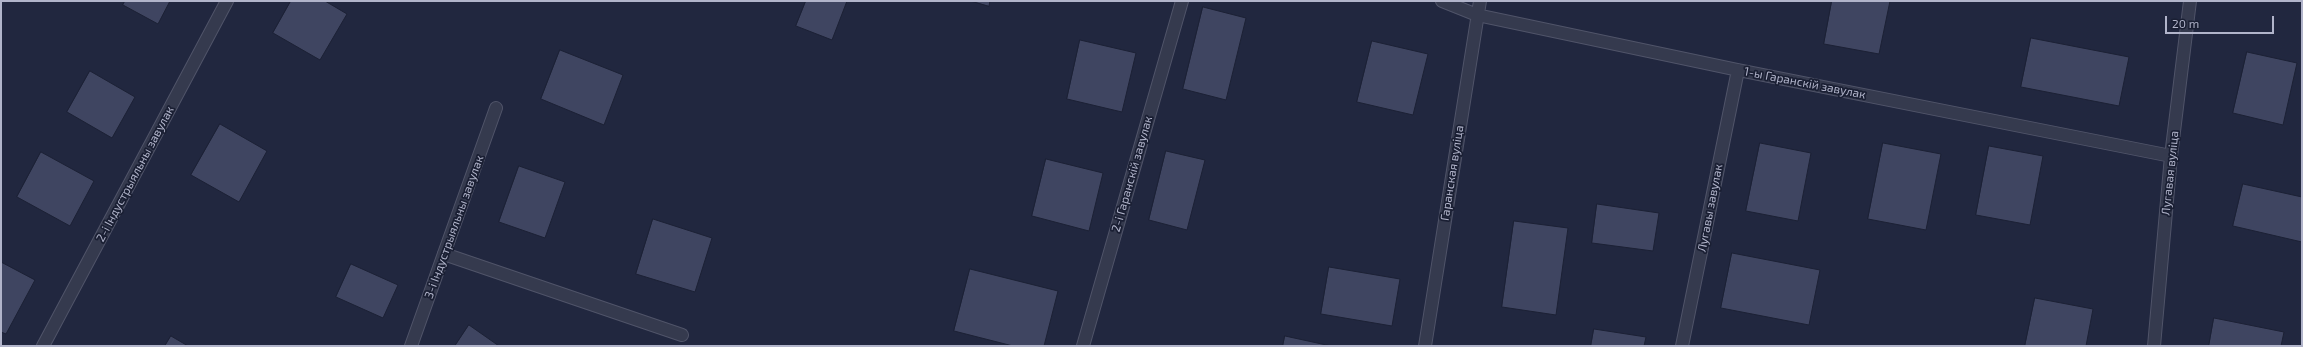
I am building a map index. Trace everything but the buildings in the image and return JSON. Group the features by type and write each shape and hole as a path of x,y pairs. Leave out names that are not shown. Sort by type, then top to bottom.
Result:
{"street":[{"name":"2-і Індустрыяльны завулак","path":"43,346 227,1"},
{"name":"2-і Гаранскій завулак","path":"1083,346 1182,1"},
{"name":"1-ы Гаранскій завулак","path":"1442,1 1477,15 1738,70 2171,156"},
{"name":"Гаранская вуліца","path":"1425,346 1480,1"},
{"name":"Лугавая вуліца","path":"2154,346 2171,156 2190,1"},
{"name":"Лугавы завулак","path":"1682,346 1738,70"},
{"name":"3-і Індустрыяльны завулак","path":"411,346 496,108"},
{"path":"444,254 682,335"}]}
